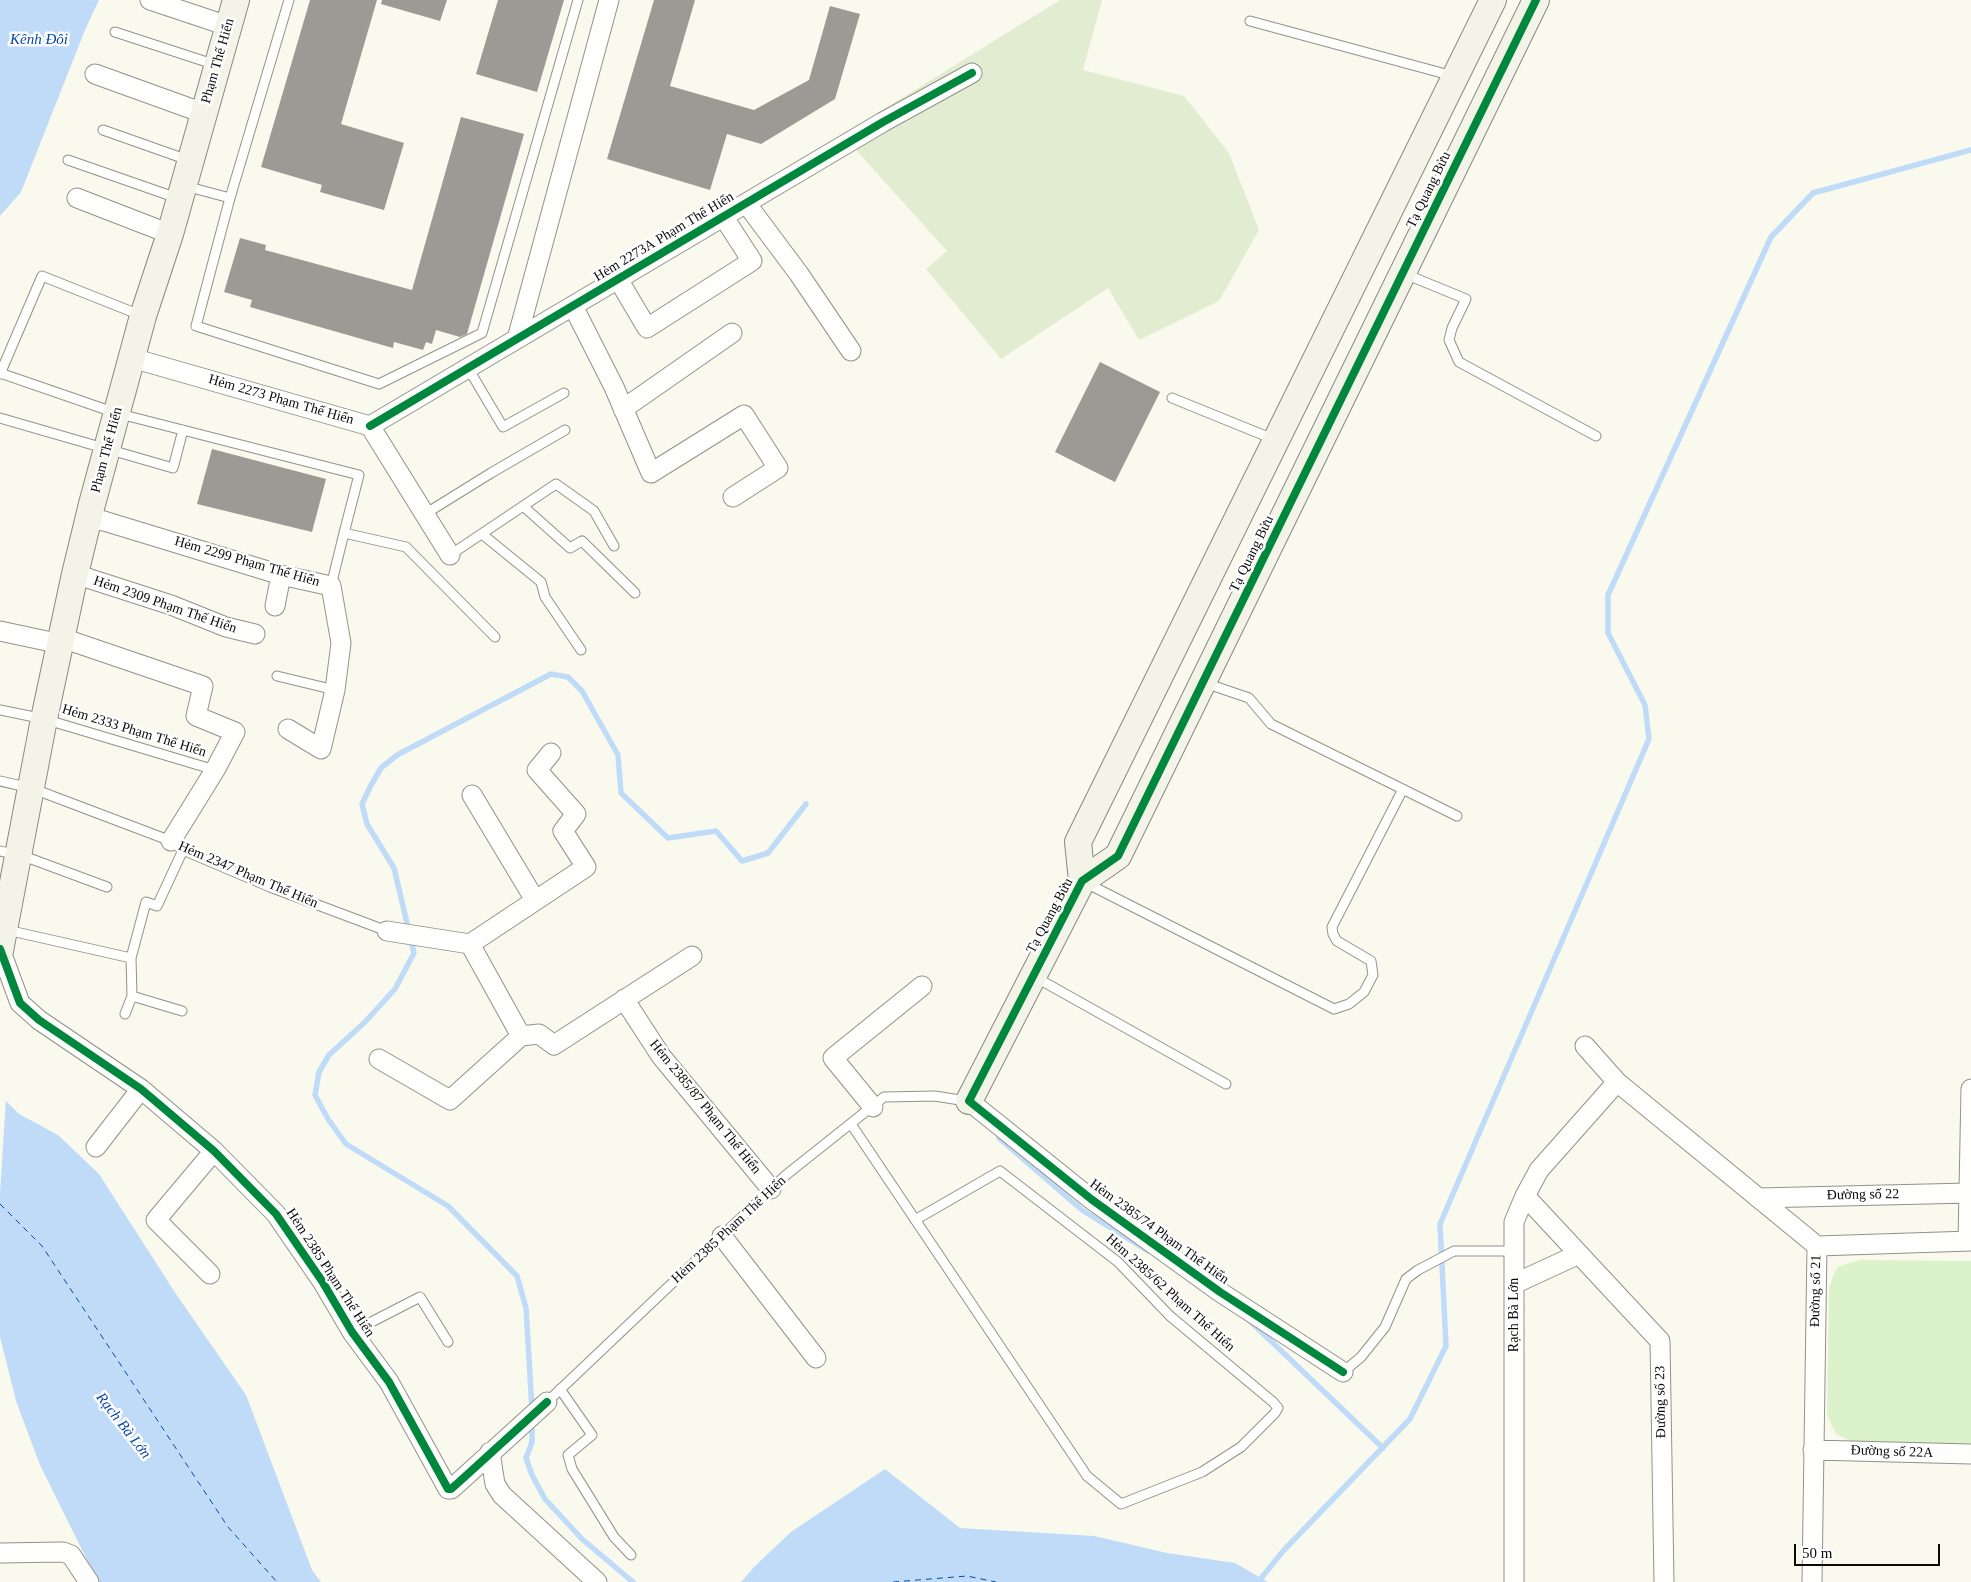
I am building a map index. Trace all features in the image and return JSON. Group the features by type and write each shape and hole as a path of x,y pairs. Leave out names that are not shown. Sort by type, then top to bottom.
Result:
{"street":[{"path":"150,0 228,26"},
{"name":"Phạm Thế Hiển","path":"3,929 10,853 31,788 75,574 143,316 170,234 236,0"},
{"path":"517,339 610,0"},
{"name":"Tạ Quang Bửu","path":"1082,881 1078,842 1493,0"},
{"name":"Tạ Quang Bửu","path":"969,1101 1082,881 1118,856 1536,0"},
{"name":"Hẻm 2273A Phạm Thế Hiển","path":"370,426 883,122 972,73"},
{"path":"95,74 203,114"},
{"path":"77,198 170,234"},
{"path":"746,203 799,274 851,351"},
{"path":"618,279 647,328 752,261 723,216"},
{"path":"573,306 614,387 650,473 744,415 778,468 733,497"},
{"path":"623,410 732,333"},
{"name":"Hẻm 2273 Phạm Thế Hiển","path":"132,358 370,426 450,555"},
{"path":"1276,440 1313,458"},
{"name":"Hẻm 2299 Phạm Thế Hiển","path":"90,519 104,521 281,575 331,586 341,643 335,690 321,749 288,730"},
{"name":"Hẻm 2309 Phạm Thế Hiển","path":"75,574 171,605 226,627 256,634"},
{"path":"275,606 281,575"},
{"path":"0,630 61,641 203,686 196,716 235,732 177,846"},
{"path":"520,1036 470,944 586,867 563,831 576,814 537,770 551,753"},
{"path":"472,795 535,900"},
{"name":"Hẻm 2385 Phạm Thế Hiển","path":"3,929 20,1003 39,1020 141,1089 214,1151 276,1214 322,1281 352,1332 389,1382 448,1489 451,1489 459,1482 553,1396"},
{"name":"Hẻm 2347 Phạm Thế Hiển","path":"387,931 470,944"},
{"path":"379,1059 450,1100 520,1036 539,1034 554,1045 692,956"},
{"path":"873,1107 833,1058 922,986"},
{"name":"Hẻm 2385/87 Phạm Thế Hiển","path":"624,999 661,1056 771,1190"},
{"name":"Đường số 21","path":"1586,1046 1617,1082 1817,1246 1812,1582"},
{"name":"Rạch Bà Lớn","path":"1514,1582 1514,1222 1539,1170 1617,1082"},
{"path":"96,1147 141,1089"},
{"path":"1817,1246 1970,1241 1971,1089"},
{"name":"Hẻm 2385/74 Phạm Thế Hiển","path":"969,1101 1091,1199 1220,1292 1343,1372"},
{"path":"210,1274 156,1220 214,1151"},
{"name":"Đường số 22","path":"1758,1198 1969,1193"},
{"name":"Đường số 23","path":"1525,1196 1660,1341 1664,1582"},
{"path":"722,1236 816,1358"},
{"path":"1514,1284 1579,1254"},
{"name":"Đường số 22A","path":"1813,1450 1971,1454"},
{"path":"490,1452 495,1484 502,1495 597,1582"},
{"path":"0,1553 63,1552 72,1555 89,1582"}],"lane":[{"path":"289,0 230,198 196,326 379,384 482,333 578,0"},
{"path":"1250,21 1456,76"},
{"path":"115,32 217,65"},
{"path":"103,130 190,161"},
{"path":"68,160 181,192 230,198"},
{"path":"1402,273 1466,299 1452,328 1449,340 1458,362 1596,436"},
{"path":"143,316 42,276 0,373 116,413 359,475 331,586"},
{"path":"468,368 503,426 564,393"},
{"path":"1172,398 1276,440"},
{"path":"0,418 173,468 182,430"},
{"path":"424,514 565,430"},
{"path":"450,555 556,484 594,511 614,546"},
{"path":"523,506 570,548 582,541 635,593"},
{"path":"344,533 406,548 495,637"},
{"path":"482,534 541,582 545,596 581,650"},
{"path":"277,676 335,690"},
{"path":"1203,682 1248,698 1271,724 1457,816"},
{"name":"Hẻm 2333 Phạm Thế Hiển","path":"0,710 44,719 216,770"},
{"name":"Hẻm 2347 Phạm Thế Hiển","path":"0,781 31,788 177,846 270,887 387,931"},
{"path":"1082,881 1334,1009 1349,1004 1364,992 1373,975 1371,961 1338,941 1333,934 1332,927 1403,790"},
{"path":"125,1014 132,996 131,958 146,902 157,906 177,846"},
{"path":"10,853 107,887"},
{"path":"3,929 131,958"},
{"path":"1033,975 1226,1084"},
{"path":"132,996 182,1011"},
{"name":"Hẻm 2385 Phạm Thế Hiển","path":"553,1396 771,1190 884,1097 935,1096 969,1101"},
{"name":"Hẻm 2385/62 Phạm Thế Hiển","path":"850,1124 1087,1476 1121,1504 1202,1472 1241,1447 1276,1413 1278,1408 1273,1402 1170,1316 1118,1262 1000,1171 915,1220"},
{"path":"1343,1372 1361,1356 1385,1327 1406,1279 1418,1270 1454,1251 1514,1251"},
{"path":"352,1332 420,1297 448,1342"},
{"path":"553,1396 592,1435 568,1456 572,1469 614,1537 631,1555"}],"green space":[{"path":"1060,0 1102,0 1083,70 1184,96 1229,153 1259,230 1219,301 1139,340 1108,288 1001,359 926,269 947,251 857,151 860,124"},
{"path":"1860,1260 1971,1261 1971,1446 1857,1444 1836,1434 1827,1415 1829,1287 1837,1267"}],"water":[{"name":"Kênh Đôi","path":"0,0 99,0 85,30 21,192 0,216"},
{"path":"0,1095 19,1114 58,1135 99,1174 176,1294 246,1395 312,1570 321,1582 98,1582 40,1465 16,1401 0,1337"},
{"path":"885,1469 960,1528 1094,1536 1167,1553 1235,1563 1268,1582 741,1582 791,1532"}],"pier":[{"path":"0,1093 6,1098 0,1194"}],"building":[{"path":"310,0 377,0 341,124 404,143 384,210 320,192 322,185 261,167"},
{"path":"382,0 447,0 440,21 381,4"},
{"path":"498,0 564,0 537,92 476,74"},
{"path":"654,0 695,0 670,86 754,110 809,80 830,6 860,14 835,99 761,144 727,134 710,190 607,159"},
{"path":"461,117 524,134 467,334 460,337 436,330 432,344 426,342 423,350 394,342 393,348 250,307 252,300 224,292 240,238 266,245 265,250 412,290"},
{"path":"1100,362 1160,392 1115,482 1055,452"},
{"path":"212,449 326,479 312,532 197,504"}],"waterway":[{"path":"1258,1582 1284,1550 1410,1419 1446,1346 1440,1224 1649,739 1645,705 1608,633 1608,595 1771,237 1813,193 1971,150"},
{"path":"532,1409 526,1308 517,1276 448,1206 346,1144 328,1119 315,1095 319,1072 329,1055 365,1022 395,989 414,953 394,868 367,824 362,804 381,768 397,755 551,674 568,677 582,691 618,755 621,793 668,838 716,831 742,861 768,853 806,804"},
{"path":"999,1138 1082,1210 1148,1251"},
{"path":"1250,1321 1383,1448"},
{"path":"532,1423 532,1442 526,1458 532,1475 545,1499 582,1539 633,1582"}],"ferry route":[{"path":"0,1204 42,1246 228,1527 277,1582"},
{"path":"893,1582 967,1576 996,1582"}],"cycle path":[{"path":"1343,1372 1220,1292 1091,1199 969,1101 1082,881 1118,856 1536,0"},
{"path":"370,426 883,122 972,73"},
{"path":"0,949 20,1003 39,1020 141,1089 214,1151 276,1214 322,1281 352,1332 389,1382 448,1489 451,1489 459,1482 547,1402"}]}
